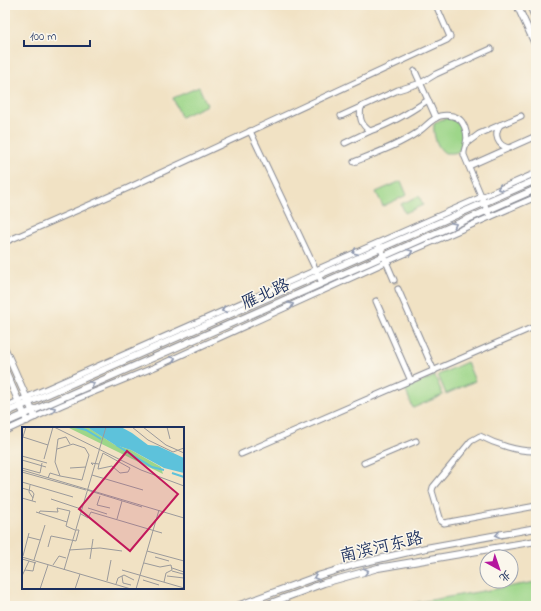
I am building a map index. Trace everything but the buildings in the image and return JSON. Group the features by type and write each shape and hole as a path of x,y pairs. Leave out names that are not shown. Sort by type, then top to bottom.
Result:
{"main road":[{"path":"517,5 536,46"},
{"path":"531,5 536,20"},
{"name":"雁北路","path":"5,413 27,400 316,272 482,200 536,180"},
{"name":"雁北路","path":"5,423 322,283 385,259 536,189"},
{"path":"5,349 35,418"},
{"path":"5,370 27,421"},
{"name":"南滨河东路","path":"237,606 339,570 426,548 536,528"},
{"path":"485,549 499,544 536,537"},
{"name":"南滨河东路","path":"488,549 536,541"},
{"path":"449,545 451,555"},
{"name":"南滨河东路","path":"263,606 324,583 395,564 479,550"}],"street":[{"path":"5,242 134,185 447,40 450,37 436,5"},
{"path":"341,116 398,90 421,83 436,74 491,49"},
{"path":"415,71 436,118"},
{"path":"345,143 370,131 386,126 428,100"},
{"path":"361,107 360,118 362,124 370,131"},
{"path":"354,162 398,144 418,132 436,118 445,115 455,116 459,118 464,125 467,134 463,152 486,211 490,217"},
{"path":"466,143 479,134 521,116"},
{"path":"501,124 496,132 496,137 501,145 509,148"},
{"path":"250,131 322,283"},
{"path":"469,166 536,136"},
{"path":"482,200 536,173"},
{"path":"5,431 62,405 156,366 385,259 536,197"},
{"path":"379,245 394,280"},
{"path":"398,289 434,371"},
{"path":"376,301 411,381"},
{"path":"241,454 536,326"},
{"path":"5,407 20,404"},
{"path":"536,451 509,447 480,436 471,440 433,487 432,491 441,521 444,523 536,506"},
{"path":"364,463 416,441"}],"green space":[{"path":"199,87 207,105 181,117 173,98"},
{"path":"448,118 457,122 463,131 464,136 463,146 455,153 445,153 439,147 434,132 434,124 440,120"},
{"path":"401,181 407,195 383,206 376,192"},
{"path":"419,196 423,205 405,213 401,204"},
{"path":"467,362 475,381 446,394 438,375"},
{"path":"435,376 443,395 413,408 405,389"},
{"path":"536,582 536,606 396,606 495,589 519,589 519,585"}],"tunnel":[{"path":"394,280 398,289"}]}
